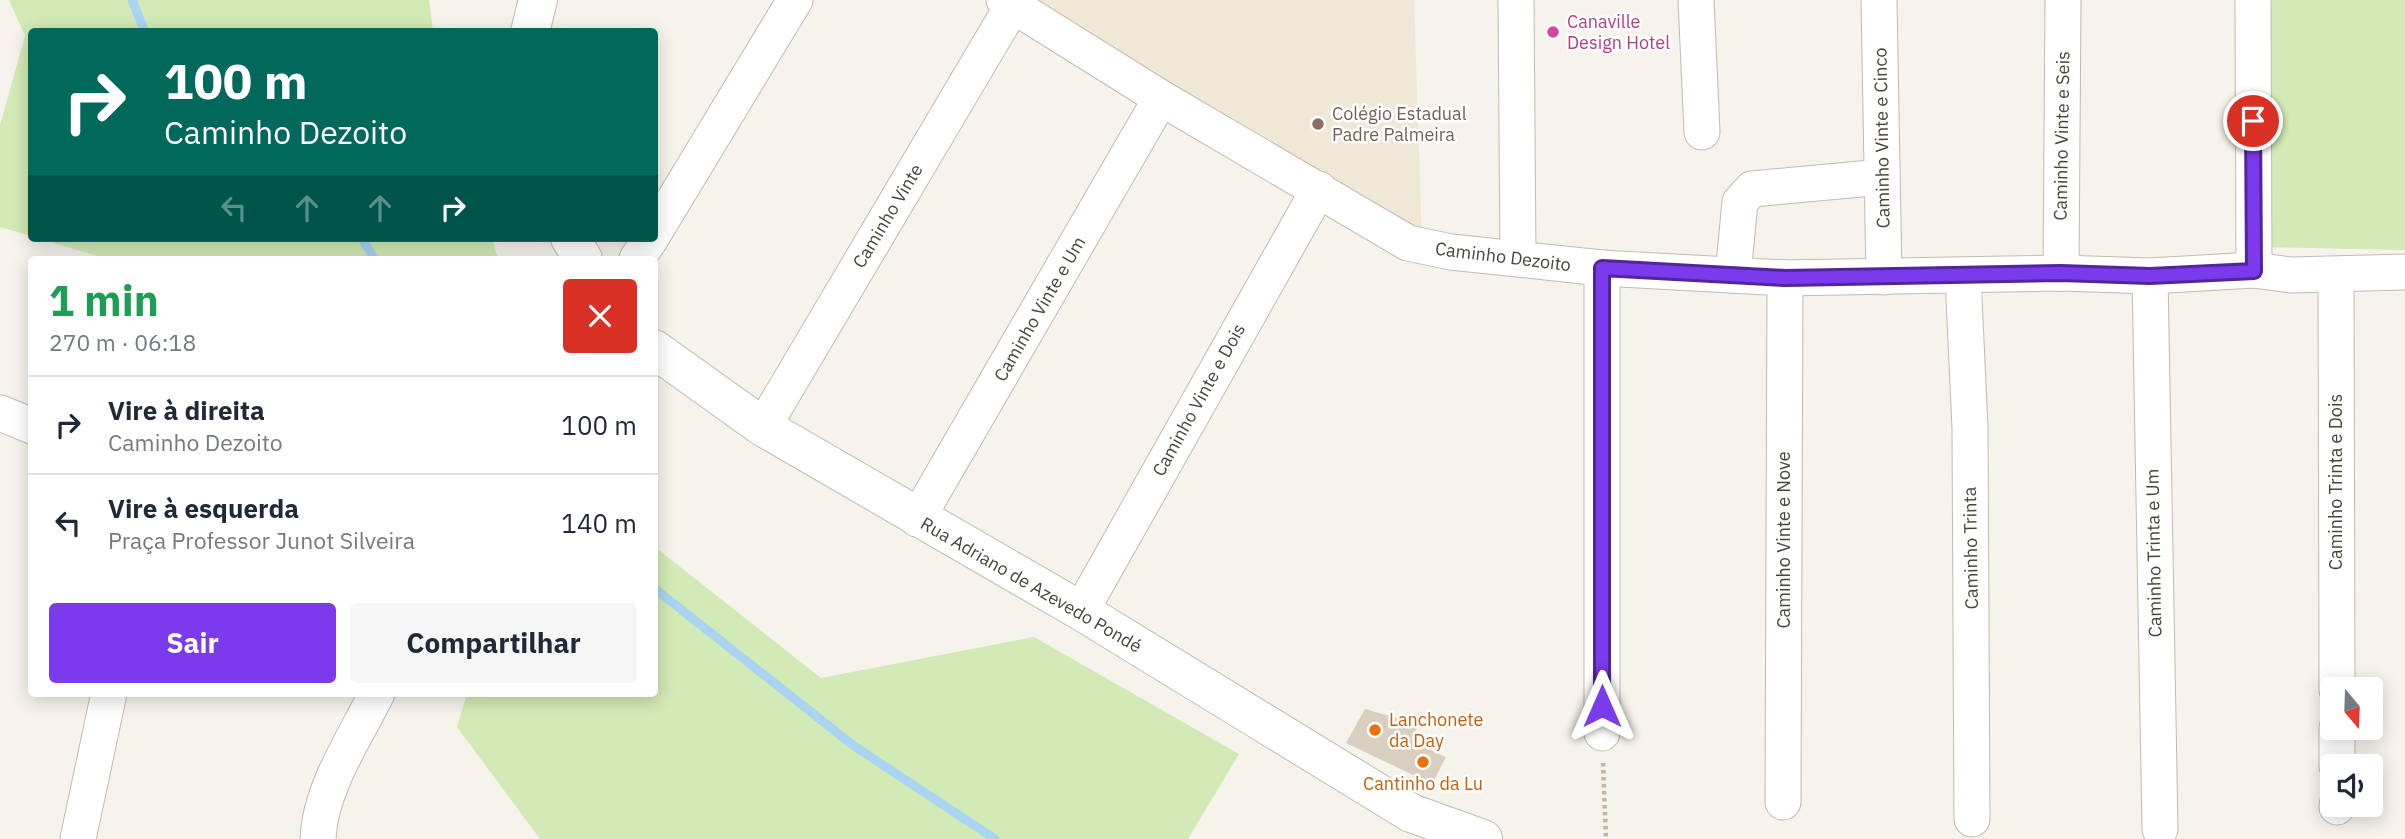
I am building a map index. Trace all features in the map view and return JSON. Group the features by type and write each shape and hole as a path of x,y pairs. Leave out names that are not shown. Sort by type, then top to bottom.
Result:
{"street":[{"path":"531,28 538,0"},
{"path":"658,226 795,0"},
{"path":"1516,0 1518,258"},
{"path":"1696,0 1702,132"},
{"name":"Caminho Vinte e Cinco","path":"1879,0 1884,277"},
{"name":"Caminho Vinte e Seis","path":"2061,273 2063,0"},
{"path":"2253,0 2254,271"},
{"name":"Caminho Dezoito","path":"1008,3 1161,98 1408,243 1451,253 1602,268 1785,278 2061,273 2150,276 2254,271 2336,275 2405,272"},
{"name":"Caminho Vinte","path":"763,427 1008,3"},
{"name":"Caminho Vinte e Um","path":"918,519 1161,98"},
{"path":"1733,275 1741,202 1752,189 1882,177"},
{"name":"Caminho Vinte e Dois","path":"1081,611 1319,189"},
{"path":"1602,268 1602,733"},
{"name":"Caminho Trinta e Dois","path":"2336,275 2337,677"},
{"name":"Caminho Trinta","path":"1963,276 1970,469 1972,820"},
{"name":"Caminho Trinta e Um","path":"2150,276 2160,829"},
{"name":"Caminho Vinte e Nove","path":"1783,802 1785,278"},
{"name":"Rua Adriano de Azevedo Pondé","path":"658,352 763,427 1081,611 1425,826 1482,839"},
{"path":"0,413 28,424"},
{"path":"78,839 108,697"},
{"path":"318,839 319,817 375,697"}],"path":[{"path":"1602,733 1606,839"}],"shaded area":[{"name":"Colégio Estadual Padre Palmeira","path":"1019,0 1414,0 1422,244"}],"green space":[{"path":"9,0 429,0 433,28 28,28 28,235 0,227 0,125 25,36"},
{"path":"2264,0 2405,0 2405,250 2261,247"},
{"path":"51,242 493,242 497,256 97,256"},
{"path":"658,549 821,678 1034,637 1239,754 1188,839 540,839 457,727 466,697 658,697"}],"building":[{"path":"1365,709 1418,724 1413,742 1446,757 1432,784 1346,743"}],"waterway":[{"path":"132,0 143,28"},
{"path":"364,242 372,256"},
{"path":"658,591 854,746 995,839"}],"place":[{"name":"Canaville Design Hotel","path":"1553,32"},
{"name":"Colégio Estadual Padre Palmeira","path":"1318,124"},
{"name":"Lanchonete da Day","path":"1375,730"},
{"name":"Cantinho da Lu","path":"1423,762"}],"route":[{"path":"1602,706 1602,268 1785,278 2061,273 2150,276 2254,271 2253,121"}]}
